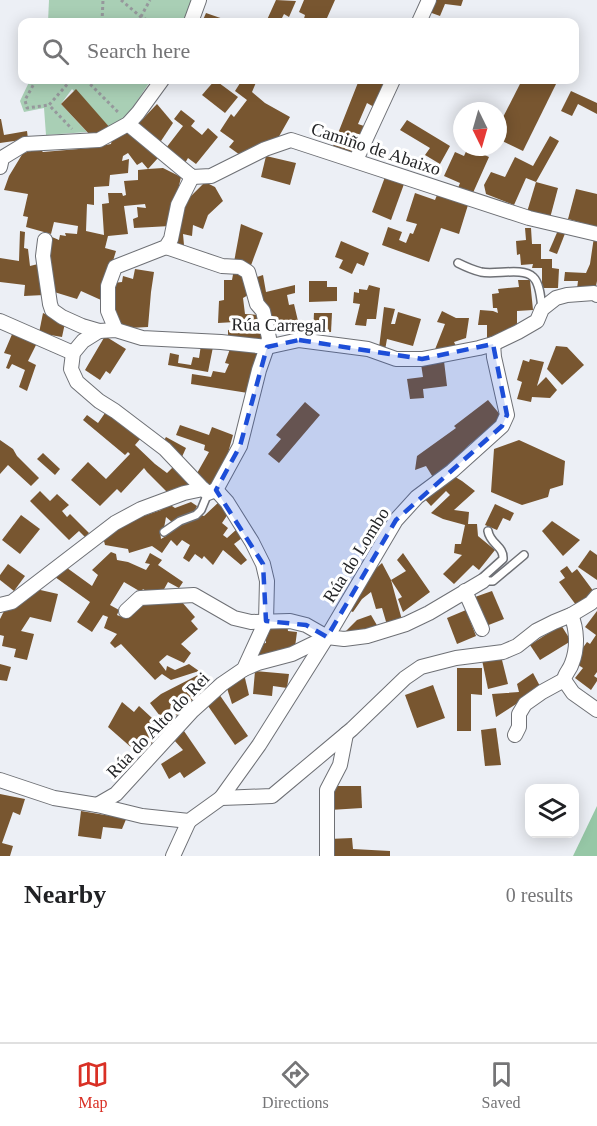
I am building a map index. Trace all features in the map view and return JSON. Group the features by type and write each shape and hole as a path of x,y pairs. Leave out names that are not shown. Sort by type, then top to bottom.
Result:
{"street":[{"path":"192,18 199,0"},
{"path":"421,18 429,0"},
{"path":"0,167 2,158 25,144 99,140 138,113 159,84"},
{"path":"356,160 391,84"},
{"path":"126,121 192,177 178,205 171,239 166,248"},
{"name":"Camiño de Abaixo","path":"192,177 211,176 265,149 291,140 529,218 597,234"},
{"name":"Rúa Carregal","path":"45,240 44,256 52,310 82,326 99,331 116,330 142,338 267,347 299,340 368,349 396,359 422,359 493,344 537,321 543,309 556,298 594,293 597,295"},
{"path":"116,330 108,311 108,286 115,267 166,248 222,266 240,267 248,272 257,304 263,311 269,338 240,446 209,491"},
{"path":"0,321 73,353"},
{"path":"99,331 83,341 73,353 71,369 77,382 165,449 209,491 227,502 263,564 267,581 266,621 244,669"},
{"name":"Rúa do Lombo","path":"221,798 259,745 327,637 396,520 417,497 453,471 502,426 507,415 493,344"},
{"path":"0,605 12,602 115,523 141,509 184,493 209,491"},
{"path":"126,611 140,598 194,595 234,618 250,622 290,621 306,625 327,637 344,639 366,636 406,624 483,581"},
{"path":"465,591 482,629"},
{"path":"173,856 189,821 221,798 272,796 346,734 405,678 421,667 456,658 503,652 517,646 545,626 571,615 597,597"},
{"path":"571,615 576,637 575,651 572,664 564,680 573,693 597,710"},
{"name":"Rúa do Alto do Rei","path":"97,805 116,794 192,711 222,684 244,669 292,654 327,637"},
{"path":"515,735 519,726 519,714 525,704 564,680"},
{"path":"327,856 327,790 340,765 346,734"},
{"path":"0,780 54,798 142,816 189,821"}],"lane":[{"path":"458,263 482,272 496,274 524,272 531,275 536,279 543,309"},
{"path":"164,532 180,521 196,515 201,510 209,491"},
{"path":"488,531 489,537 503,553 503,559 483,577 483,581 493,580 524,555"}],"path":[{"path":"102,18 103,0"},
{"path":"121,0 141,17 150,0"},
{"path":"34,84 25,100 27,108 49,105 68,84"},
{"path":"92,84 126,121"},
{"path":"49,105 78,135"}],"highlighted area":[{"path":"299,340 422,359 493,344 507,415 502,426 396,520 327,637 306,625 266,621 263,564 216,490 240,446 267,347"}],"green space":[{"path":"49,0 192,0 185,18 48,18"},
{"path":"28,84 148,84 131,110 111,129 72,89 61,104 87,132 46,135 44,108 24,112 20,101"},
{"path":"597,806 597,856 573,856"}],"building":[{"path":"276,0 296,1 289,17 284,14 282,18 268,18"},
{"path":"304,0 335,0 327,18 304,18 305,15 299,12"},
{"path":"433,0 463,0 461,6 445,4 440,16 429,12"},
{"path":"206,13 220,18 204,18"},
{"path":"212,84 220,84 238,97 225,113 202,95"},
{"path":"239,84 255,84 252,92 265,103 290,117 277,140 268,141 240,155 229,147 234,141 220,131 231,114 234,117 247,100 235,91"},
{"path":"357,84 386,84 374,107 367,103 358,124 367,127 356,155 333,146"},
{"path":"520,84 556,84 523,151 507,143 507,109"},
{"path":"76,89 111,129 91,136 61,104"},
{"path":"571,91 597,103 597,114 578,104 572,116 561,111"},
{"path":"157,104 173,123 159,144 138,124"},
{"path":"181,110 195,121 191,126 202,135 208,128 218,137 196,164 188,158 185,163 166,148 183,126 174,119"},
{"path":"0,119 4,135 27,131 28,139 0,143"},
{"path":"407,120 450,146 440,164 425,155 430,148 400,130"},
{"path":"130,131 158,158 148,169 163,168 181,177 170,226 134,228 133,219 138,217 137,207 146,208 145,204 124,206 128,234 108,236 105,248 116,251 101,300 81,291 77,299 51,291 49,262 52,237 59,240 60,235 66,236 65,233 77,234 78,226 54,222 51,234 26,227 28,217 23,216 28,194 4,190 9,176 23,153 40,149 43,152 111,144 112,139","holes":["128,153 137,165 142,162 148,169 138,170 138,180 124,181 126,195 108,193 109,203 102,204 104,235 86,231 87,204 94,205 94,187 109,186 110,175 128,173 129,159 122,161 123,156"]},
{"path":"550,136 559,141 536,182 526,178 514,205 486,194 484,185 491,172 505,177 515,157 533,166"},
{"path":"266,156 296,163 290,185 261,177"},
{"path":"453,156 489,157 472,195 458,188 460,183 444,176"},
{"path":"385,177 404,184 391,220 372,212"},
{"path":"205,182 215,187 223,201 208,215 203,229 193,225 192,236 183,234 184,245 180,245 176,241 182,203"},
{"path":"536,182 558,188 550,218 527,212"},
{"path":"576,189 597,194 597,227 568,219"},
{"path":"415,193 435,200 437,195 468,205 459,234 441,228 429,262 382,245 388,227 402,232 399,240 406,243 410,233 413,234 417,224 406,221"},
{"path":"241,224 263,233 250,268 234,262"},
{"path":"525,228 531,228 532,244 541,244 541,259 552,259 552,268 559,269 558,288 542,288 542,268 532,268 533,264 521,265 520,254 517,255 516,241 526,240"},
{"path":"559,228 566,231 557,254 549,251"},
{"path":"20,231 25,232 24,248 28,249 30,266 38,264 44,295 24,296 25,285 0,282 0,258 19,261"},
{"path":"594,237 597,238 595,291 577,289 578,281 564,281 565,272 586,273 590,264"},
{"path":"341,241 369,253 364,266 357,263 352,274 339,268 343,260 335,257"},
{"path":"135,269 154,272 148,327 129,328 119,325 112,293 113,283 122,282 123,276 133,279"},
{"path":"234,269 244,273 250,294 243,298 245,314 259,315 263,338 260,344 228,340 228,330 235,329 235,322 218,323 219,301 224,300 224,280 232,280"},
{"path":"263,275 266,292 295,285 295,293 287,295 289,305 294,304 298,321 269,326 254,278"},
{"path":"518,280 530,280 533,310 517,311 517,328 487,340 487,325 478,325 480,310 498,313 497,308 493,308 492,294 499,293 498,289 519,287"},
{"path":"309,281 327,281 327,287 337,287 337,301 309,302"},
{"path":"369,285 380,288 376,319 367,319 366,326 355,325 360,304 353,303 354,292 359,293 359,289 367,290"},
{"path":"384,307 395,309 391,324 395,324 398,312 421,319 413,346 387,339 385,350 379,348"},
{"path":"442,311 456,318 469,318 466,338 454,342 456,346 434,352 445,324 437,322"},
{"path":"43,313 65,323 62,337 39,333"},
{"path":"314,313 332,313 331,332 313,332"},
{"path":"13,332 37,343 28,361 36,365 27,391 19,387 25,370 12,364 9,369 6,368 11,355 4,353"},
{"path":"105,336 126,349 110,374 106,371 100,380 85,370"},
{"path":"201,345 213,347 208,372 168,365 170,353 179,355 178,363 191,365 193,357 199,358"},
{"path":"231,346 258,351 248,393 191,384 192,374 211,377 213,371 225,373 229,364 225,363"},
{"path":"556,346 567,347 584,365 562,385 547,369"},
{"path":"530,359 544,362 537,386 546,377 557,390 550,398 532,397 531,402 517,399 522,382 517,380 523,360 529,362"},
{"path":"444,361 447,386 423,389 424,398 410,399 407,379 423,377 421,364"},
{"path":"488,400 502,417 434,479 426,466 415,470 417,456 456,428 454,426"},
{"path":"305,402 320,415 279,463 268,454 281,439 276,435"},
{"path":"110,412 141,438 135,445 155,464 167,473 173,467 189,485 167,492 144,468 121,493 117,489 100,506 71,480 88,462 106,479 130,454 128,452 125,455 83,420 87,415 98,423 105,413"},
{"path":"180,425 209,435 212,427 233,435 225,464 209,487 196,475 209,452 204,450 205,445 176,435"},
{"path":"166,437 186,448 181,459 163,442"},
{"path":"0,440 13,449 39,478 31,486 8,465 0,474"},
{"path":"519,440 565,461 563,485 550,489 548,497 522,505 491,492 494,449"},
{"path":"43,453 60,469 55,475 37,459"},
{"path":"452,475 475,491 454,510 469,512 468,524 477,524 478,536 495,550 479,570 473,565 454,584 443,574 462,555 454,553 455,544 461,544 465,525 431,513 450,495 446,491 431,506 422,496"},
{"path":"40,491 50,501 57,494 69,505 62,511 67,517 70,514 89,533 85,537 79,531 69,540 30,501"},
{"path":"220,501 228,514 222,523 228,528 223,535 227,538 237,529 242,538 234,544 247,560 241,565 223,550 213,565 204,556 202,559 195,554 189,562 183,558 190,545 182,540 177,546 171,540 162,553 152,546 129,553 128,549 105,545 103,537 129,521 161,510 169,504 175,508 191,502 197,506 194,513 181,517 173,523 166,517 164,528 160,530 161,539 166,536 167,531 201,515 204,516"},
{"path":"495,504 514,513 510,521 503,518 497,530 485,525"},
{"path":"21,515 40,529 20,554 2,540"},
{"path":"552,521 580,540 563,556 542,531"},
{"path":"590,550 597,555 597,580 578,567"},
{"path":"111,552 116,554 117,560 146,570 150,564 145,563 150,553 162,560 158,565 183,582 179,588 168,582 163,591 151,594 143,589 141,592 124,582 110,605 119,610 117,615 124,618 145,601 181,601 195,617 191,621 198,629 181,644 191,653 184,663 167,655 159,662 166,671 167,666 175,670 189,664 199,671 171,680 162,674 155,680 121,644 115,648 110,643 117,634 104,628 108,617 103,615 92,632 77,622 90,602 55,577 63,565 92,586 98,575 92,570"},
{"path":"403,553 430,592 403,612 398,599 402,597 391,580 406,571 397,560"},
{"path":"382,563 391,580 402,620 387,625 382,608 376,609 371,592 362,599 353,612 348,610 372,572"},
{"path":"8,564 25,576 14,591 0,580 0,575"},
{"path":"567,566 572,573 577,569 594,592 576,605 559,582 565,578 560,571"},
{"path":"36,589 58,594 51,622 30,617 21,631 34,634 27,660 14,657 16,649 2,646 4,636 0,635 0,619 6,607"},
{"path":"492,591 504,619 486,626 475,597"},
{"path":"466,610 476,636 457,644 447,618"},
{"path":"597,611 597,672 594,676 597,681 591,690 575,678 583,668 575,663 587,642 590,644 596,635 585,627"},
{"path":"371,615 378,627 348,636 346,631 357,620"},
{"path":"287,624 288,631 297,632 295,647 258,658 259,644 266,643 266,628"},
{"path":"561,625 571,641 540,660 530,645"},
{"path":"501,656 508,684 488,689 482,660"},
{"path":"0,664 11,667 7,681 0,680"},
{"path":"457,668 482,668 482,695 471,694 471,731 457,731"},
{"path":"255,671 289,674 287,688 273,686 272,696 253,694"},
{"path":"533,673 541,688 496,717 492,694 519,692 517,684"},
{"path":"244,674 249,695 232,704 226,685"},
{"path":"198,675 210,689 177,716 171,708 160,716 150,703 161,694"},
{"path":"433,685 445,718 417,728 405,695"},
{"path":"219,694 248,736 235,745 206,703"},
{"path":"122,702 134,712 139,706 164,729 141,756 108,727"},
{"path":"496,728 501,765 485,766 481,730"},
{"path":"184,731 206,763 184,778 180,772 169,779 161,764 183,750 174,740"},
{"path":"334,786 361,786 362,808 330,810"},
{"path":"0,794 25,799 20,815 13,812 2,843 13,846 10,856 0,856"},
{"path":"81,811 127,817 122,829 103,827 101,839 78,836"},
{"path":"352,838 353,849 390,851 390,856 330,856 329,839"}]}
